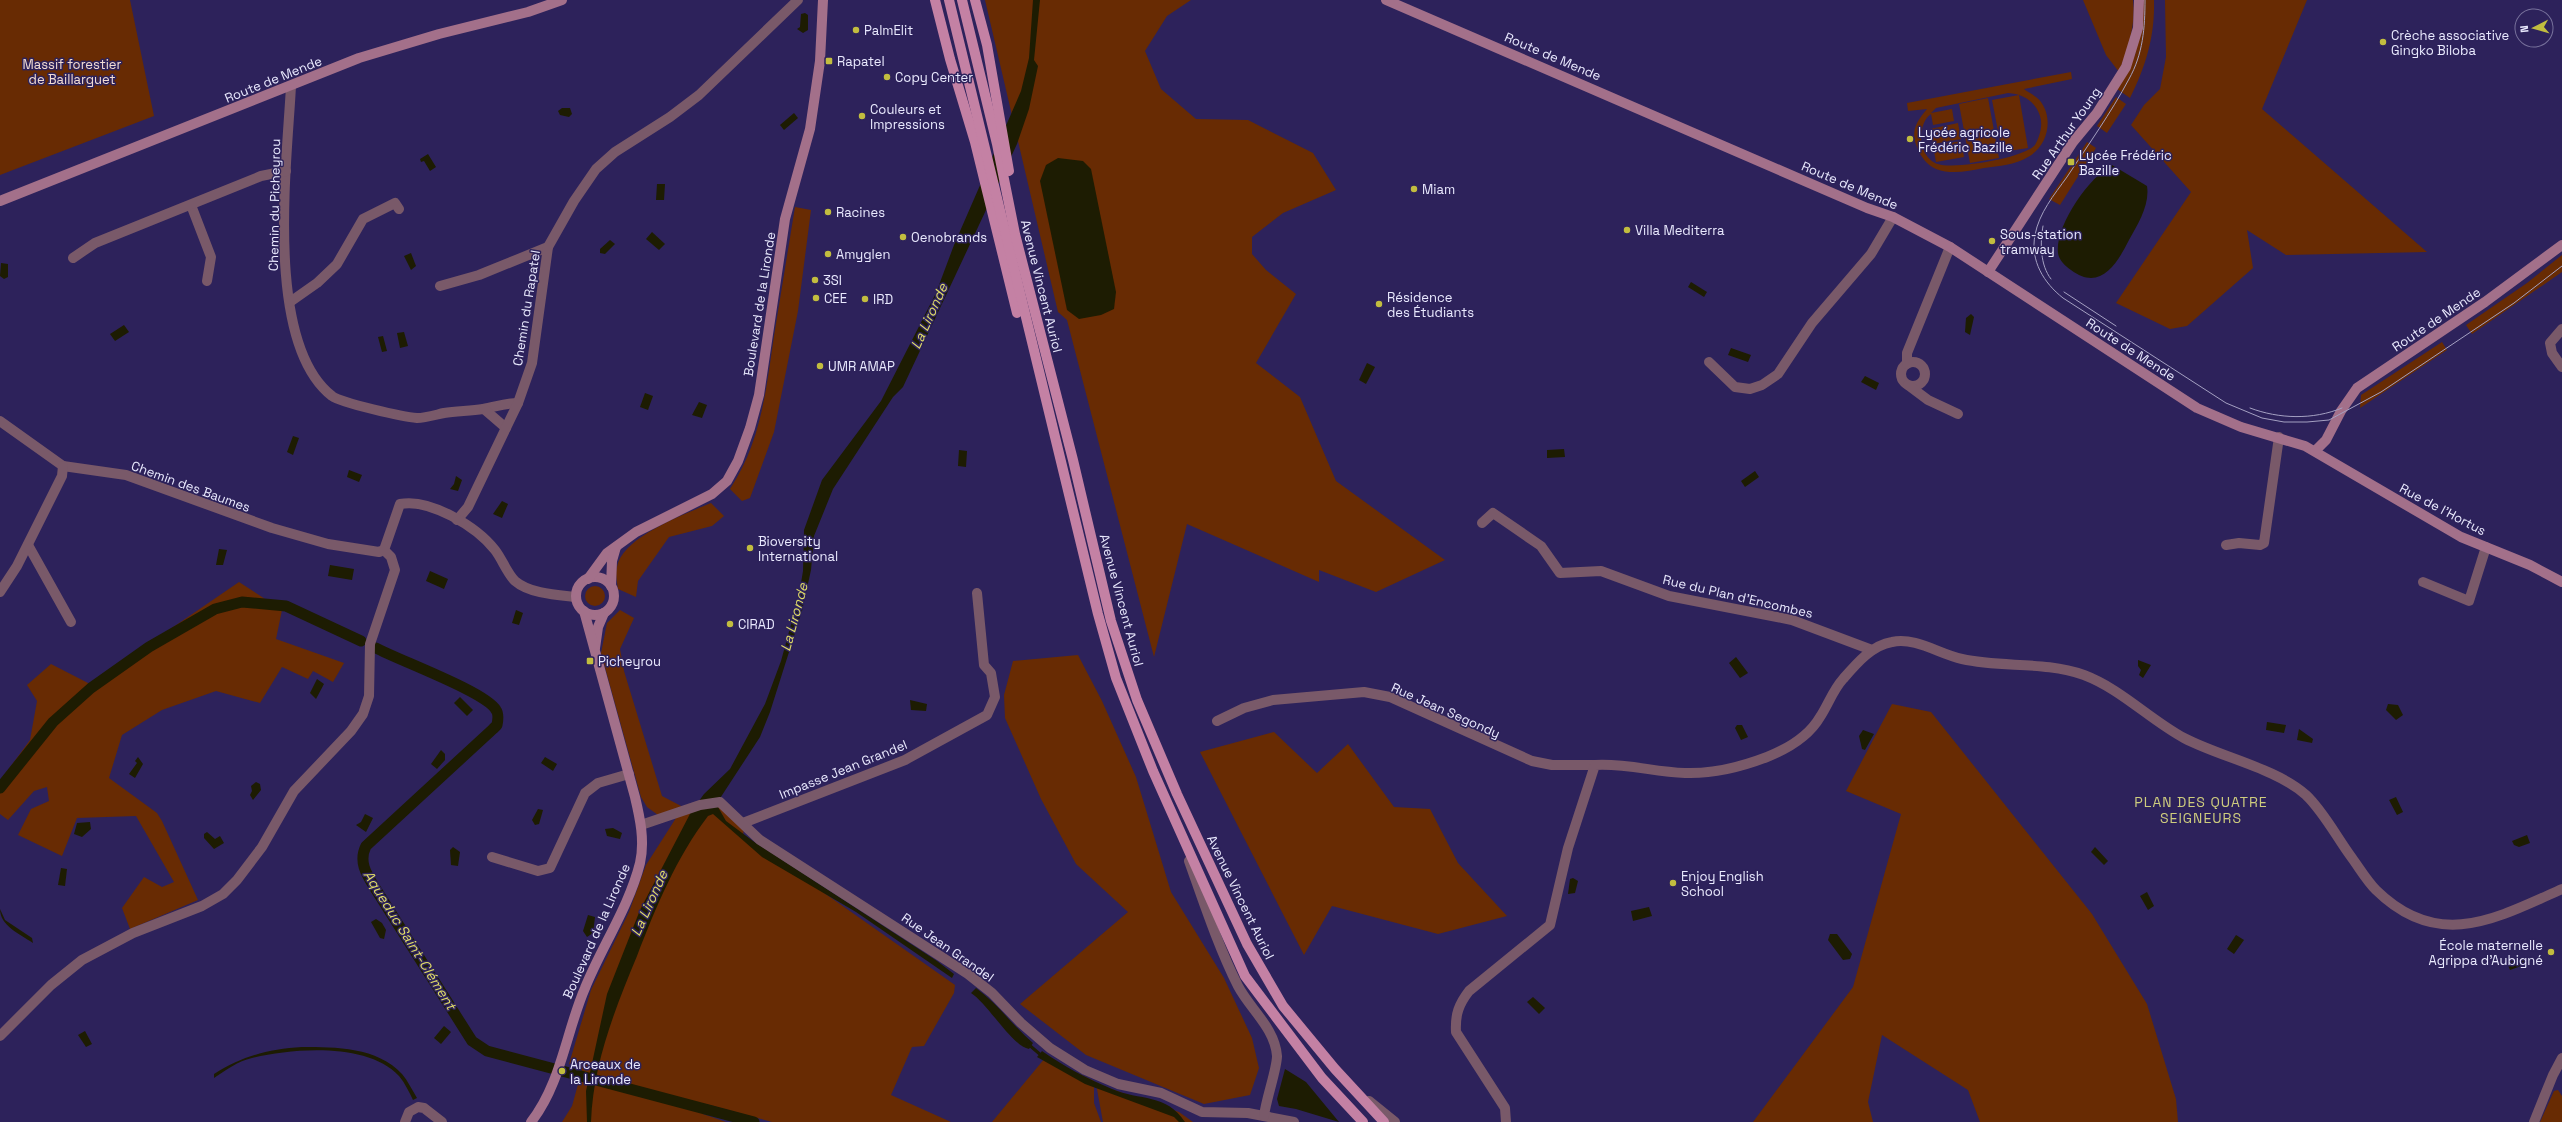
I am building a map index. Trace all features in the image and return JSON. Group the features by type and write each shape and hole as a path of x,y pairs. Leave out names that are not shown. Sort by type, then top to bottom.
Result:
{"main road":[{"path":"935,0 993,212 1033,378 1072,510"},
{"name":"Avenue Vincent Auriol","path":"949,0 1072,510 1116,678 1177,827 1245,976 1322,1078 1363,1122"},
{"name":"Avenue Vincent Auriol","path":"962,0 997,144 1006,171 1015,234 1113,627 1130,679 1159,753 1246,944 1283,1006 1350,1086 1384,1122"},
{"path":"975,0 987,45 1002,131 1006,171"}],"street":[{"name":"Route de Mende","path":"0,201 367,56 439,34 528,12 562,0"},
{"name":"Chemin du Rapatel","path":"457,520 468,507 518,403 532,363 548,247 574,201 596,169 615,152 670,117 699,95 798,0"},
{"name":"Boulevard de la Lironde","path":"588,579 607,553 659,519 712,494 727,480 738,461 750,428 759,395 785,219 810,129 820,61 823,0"},
{"name":"Route de Mende","path":"1386,0 1867,208 1893,217 1950,248 2197,408 2241,427 2279,437 2316,451 2326,440 2341,411 2357,388 2485,302 2562,245"},
{"name":"Rue Arthur Young","path":"1988,272 2070,148 2097,114 2122,74 2138,28 2139,0"},
{"name":"Chemin du Picheyrou","path":"291,86 286,171 284,267 290,302 306,364 332,396 385,412 417,418 484,409 502,403 518,403"},
{"path":"73,258 95,243 261,176 286,171"},
{"path":"290,302 317,283 337,264 363,219 395,203 399,209"},
{"path":"191,205 211,257 207,280"},
{"path":"1709,362 1735,387 1750,389 1762,385 1778,374 1812,323 1871,254 1893,217"},
{"path":"440,286 479,275 548,247"},
{"path":"1950,248 1908,353 1907,364 1901,373 1902,380 1928,400 1958,414"},
{"path":"2562,329 2550,344 2552,354 2562,367"},
{"path":"1907,364 1919,364 1924,374 1919,384 1908,385"},
{"path":"484,409 496,422 506,428"},
{"name":"Chemin des Baumes","path":"0,421 63,466 126,475 152,483 182,497 299,536 344,547 379,552 384,550"},
{"path":"2226,545 2239,543 2254,546 2264,543 2279,437"},
{"name":"Rue de l'Hortus","path":"2316,451 2461,537 2530,565 2562,582"},
{"path":"0,592 28,545 62,476 63,466"},
{"path":"0,1036 51,985 82,960 133,933 212,900 237,880 262,846 294,791 351,731 368,705 370,644 395,570 391,557 384,550 400,504 416,503 457,520 488,542 516,582 548,593 576,596"},
{"name":"Rue du Plan d'Encombes","path":"1482,523 1493,513 1541,546 1560,573 1601,571 1670,596 1792,620 1872,650"},
{"path":"28,545 71,622"},
{"path":"611,586 598,577 588,579 579,586 576,596 584,611 593,615 604,613 612,605 614,599 611,586 612,561 616,547"},
{"path":"2423,582 2469,601 2486,547"},
{"name":"Impasse Jean Grandel","path":"743,823 905,760 987,715 995,697 991,673 984,665 977,593"},
{"name":"Boulevard de la Lironde","path":"531,1122 548,1098 573,1017 585,986 631,890 640,861 641,825 629,774 594,652 584,611"},
{"name":"Boulevard de la Lironde","path":"594,652 598,627 604,613"},
{"path":"1872,650 1888,642 1907,642 1960,659 2057,667 2101,683 2182,737 2296,787 2313,802 2374,888 2397,908 2422,919 2450,925 2471,924 2513,911 2562,889"},
{"name":"Rue Jean Segondy","path":"1217,721 1244,708 1273,700 1364,692 1390,697 1532,762 1552,765 1636,766 1685,773 1727,769 1770,756 1797,741 1811,730 1842,680 1872,650"},
{"path":"1506,1122 1504,1108 1456,1032 1455,1017 1460,1002 1469,991 1550,925 1568,848 1595,765"},
{"path":"492,857 538,872 550,868 585,793 598,783 629,774"},
{"name":"Rue Jean Grandel","path":"641,825 689,808 720,802 760,840 968,974 992,993 1021,1024 1050,1048 1086,1070 1118,1084 1161,1093 1202,1112 1264,1116 1294,1122"},
{"name":"Avenue Vincent Auriol","path":"1177,827 1209,918 1238,987 1273,1038 1277,1058 1266,1099 1264,1116"},
{"path":"2534,1122 2553,1075 2562,1058"},
{"name":"Avenue Vincent Auriol","path":"1350,1086 1395,1122"},
{"path":"405,1122 409,1112 418,1106 424,1108 442,1122"}],"green space":[{"name":"Massif forestier de Baillarguet","path":"0,0 130,0 154,116 0,175"},
{"path":"985,0 1191,0 1167,16 1145,51 1161,89 1196,119 1248,120 1313,153 1336,190 1283,213 1252,237 1252,254 1266,270 1296,294 1256,363 1300,397 1336,481 1445,560 1376,592 1319,570 1319,582 1187,524 1154,657 1067,320 1058,312"},
{"path":"2083,0 2133,0 2134,9 2132,27 2119,72 2106,55"},
{"path":"2142,0 2154,0 2153,26 2145,62 2130,98 2117,89 2135,55"},
{"path":"2165,0 2307,0 2262,109 2427,252 2286,255 2247,230 2253,268 2187,326 2170,329 2116,303 2191,192 2131,125 2144,105 2160,89 2166,57"},
{"path":"2071,72 2072,79 2024,89 2041,102 2045,109 2048,125 2044,140 2035,153 2023,160 2007,165 1954,172 1936,169 1927,163 1920,154 1914,136 1916,126 1927,109 1908,111 1907,103","holes":["2008,93 2019,95 2032,102 2040,116 2040,134 2035,145 2029,150 1989,162 1958,165 1938,164 1931,160 1925,152 1921,135 1927,118 1931,114 1933,125 1954,121 1952,109 1931,113 1936,108"]},
{"path":"2019,95 2028,148 2002,152 1992,100"},
{"path":"2116,97 2126,104 2107,133 2097,126"},
{"path":"1988,98 1999,158 1970,163 1959,104"},
{"path":"1958,123 1961,139 1933,144 1930,129"},
{"path":"1961,141 1964,157 1936,162 1933,146"},
{"path":"2087,142 2096,148 2060,205 2049,199"},
{"path":"795,207 811,210 798,311 774,432 750,498 742,501 730,489 749,453 761,416"},
{"path":"2562,255 2562,272 2472,334 2466,325 2527,283"},
{"path":"2442,342 2447,350 2360,408 2361,395"},
{"path":"711,503 724,516 712,526 669,537 638,581 636,597 618,589 616,569 621,556 630,546 642,536 671,520"},
{"path":"239,582 282,610 276,639 344,663 333,682 313,671 308,679 282,667 260,703 216,691 162,710 122,735 109,778 157,813 198,900 130,929 122,908 144,877 162,887 174,882 136,816 77,818 62,856 18,835 31,809 49,801 47,787 34,791 8,820 0,814 0,781 30,740 37,701 27,685 51,664 90,684"},
{"path":"591,586 599,586 605,592 605,600 599,606 591,606 585,600 585,592"},
{"path":"620,610 634,618 620,649 624,671 662,796 683,807 658,815 647,807 641,797 601,653 607,623"},
{"path":"1078,655 1102,701 1136,777 1171,892 1224,978 1252,1038 1259,1068 1250,1095 1204,1104 1086,1055 1020,1004 1128,912 1076,864 1041,799 1005,718 1004,695 1013,661"},
{"path":"1892,704 1931,712 2092,914 2147,1004 2176,1099 2178,1122 1980,1122 1968,1090 1882,1035 1868,1102 1873,1122 1753,1122 1853,987 1901,814 1846,791"},
{"path":"1274,732 1317,773 1348,744 1394,807 1430,809 1458,863 1507,916 1438,934 1332,906 1304,955 1200,752"},
{"path":"719,806 744,827 743,836 955,985 954,993 924,1046 912,1047 891,1095 951,1122 772,1122 706,1104 703,1114 726,1122 562,1122 572,1106 582,1070 569,1064 591,990 629,912 646,865 676,818 688,811"},
{"path":"1045,1058 1094,1081 1094,1103 1101,1122 992,1122"},
{"path":"1096,1084 1179,1112 1193,1122 1103,1122"},
{"path":"2558,1090 2562,1096 2562,1122 2540,1122 2554,1091"}],"water":[{"name":"La Lironde","path":"1033,0 1040,0 1034,60 1038,66 1029,109 1017,144 903,387 893,397 833,489 814,536 811,570 802,611 770,712 760,737 715,806 718,807 726,821 753,841 937,961 954,974 952,978 856,912 762,857 713,814 708,816 676,866 652,919 621,996 606,1037 596,1079 591,1122 587,1122 586,1091 607,994 640,910 691,812 704,794 730,769 765,704 781,661 799,595 803,571 804,530 822,480 881,401 936,293 954,245 1021,91 1029,58"},
{"path":"805,13 808,15 808,30 803,33 797,29 800,27 801,14"},
{"path":"562,108 570,108 572,114 569,117 560,115 558,111"},
{"path":"794,113 798,118 784,130 780,125"},
{"path":"428,154 436,167 430,171 424,161 421,162 420,159"},
{"path":"1058,158 1083,161 1091,169 1116,292 1114,309 1101,315 1079,319 1067,310 1040,181 1046,165"},
{"path":"2112,165 2147,186 2147,200 2139,221 2113,266 2099,277 2091,278 2081,276 2067,267 2060,258 2058,253 2062,230 2075,203 2084,191 2093,180"},
{"path":"657,184 665,184 664,200 656,200"},
{"path":"652,232 665,244 659,250 646,239"},
{"path":"610,240 615,244 605,254 600,253 600,249"},
{"path":"411,253 416,266 411,270 404,256"},
{"path":"1,263 8,264 8,277 4,279 0,276"},
{"path":"1691,282 1707,292 1704,297 1688,287"},
{"path":"1971,314 1974,317 1970,335 1965,332 1966,318"},
{"path":"124,325 129,332 115,341 110,334"},
{"path":"404,332 408,346 400,348 397,333"},
{"path":"383,336 387,351 382,352 378,337"},
{"path":"1731,348 1751,355 1748,362 1728,355"},
{"path":"1367,363 1375,367 1366,384 1359,380"},
{"path":"1865,376 1879,383 1876,390 1861,382"},
{"path":"645,393 653,396 648,410 640,407"},
{"path":"699,402 707,405 702,418 692,415"},
{"path":"293,436 299,438 293,455 287,452"},
{"path":"1564,449 1565,457 1547,458 1547,450"},
{"path":"959,450 967,451 966,467 958,466"},
{"path":"349,470 362,475 359,482 347,477"},
{"path":"1755,471 1759,477 1745,487 1741,481"},
{"path":"456,476 462,480 458,491 450,489 454,484"},
{"path":"502,501 508,504 502,518 493,514"},
{"path":"219,549 227,550 223,565 216,565"},
{"path":"330,565 354,569 352,580 328,576"},
{"path":"430,571 448,579 444,589 426,581"},
{"path":"516,610 523,613 519,625 512,623"},
{"path":"1736,657 1748,673 1740,678 1729,663"},
{"path":"2138,660 2151,665 2143,678 2139,675 2141,670 2138,666"},
{"path":"317,679 324,684 316,699 310,693"},
{"path":"460,697 473,710 467,716 454,703"},
{"path":"910,700 927,704 926,711 911,710"},
{"path":"2388,704 2398,705 2403,715 2396,720 2386,710"},
{"path":"2267,722 2286,725 2284,733 2266,730"},
{"path":"1737,725 1742,725 1748,737 1741,740 1735,728"},
{"path":"2299,729 2313,739 2312,743 2297,740"},
{"path":"1863,730 1874,734 1865,750 1862,749 1859,736"},
{"path":"441,750 445,754 445,760 437,769 431,764"},
{"path":"138,757 143,764 135,778 129,774 137,763 135,761"},
{"path":"545,757 557,764 553,771 541,763"},
{"path":"256,782 260,784 261,790 253,800 250,795 252,791 251,786"},
{"path":"2396,797 2403,812 2397,815 2389,800"},
{"path":"538,809 543,810 539,824 535,825 532,820"},
{"path":"365,814 373,818 366,832 356,825 361,822"},
{"path":"90,822 91,829 82,837 74,834 77,823"},
{"path":"613,828 622,833 620,839 607,836 605,829"},
{"path":"207,832 215,839 220,836 224,843 214,849 204,838 204,834"},
{"path":"2527,835 2530,843 2519,847 2514,845 2512,841"},
{"path":"453,847 460,852 458,866 451,865 450,850"},
{"path":"2095,847 2108,861 2104,865 2091,852"},
{"path":"61,868 67,869 65,886 58,885"},
{"path":"1573,878 1578,881 1575,893 1568,894 1570,879"},
{"path":"2147,892 2154,906 2148,910 2140,896"},
{"path":"1649,907 1652,916 1633,921 1631,911"},
{"path":"0,909 5,920 32,938 33,943 7,925 3,920"},
{"path":"588,915 595,917 593,933 587,937 583,931"},
{"path":"376,919 382,923 386,930 384,939 380,938 371,922"},
{"path":"1830,934 1837,934 1852,954 1850,959 1843,960 1828,940"},
{"path":"2236,935 2244,940 2234,954 2227,949"},
{"path":"2523,957 2527,964 2510,970 2507,963"},
{"path":"976,988 984,994 1033,1043 1029,1049 1016,1041 978,998 971,993"},
{"path":"1533,997 1545,1008 1539,1014 1527,1002"},
{"path":"444,1026 451,1032 441,1044 434,1038"},
{"path":"85,1031 92,1044 86,1047 78,1035"},
{"path":"302,1047 342,1048 355,1050 381,1058 402,1074 417,1098 413,1100 399,1076 385,1065 369,1057 329,1050 287,1052 247,1059 214,1078 214,1074 224,1068 256,1054"},
{"path":"1042,1051 1076,1072 1112,1089 1122,1093 1152,1099 1170,1106 1185,1122 1179,1122 1174,1117 1085,1084 1037,1057"},
{"path":"1285,1069 1306,1082 1339,1122 1296,1109 1279,1106 1277,1099"}],"waterway":[{"name":"Aqueduc Saint-Clément","path":"0,788 53,722 91,688 149,647 215,609 242,602 286,606 361,641"},
{"name":"Aqueduc Saint-Clément","path":"376,648 476,694 489,703 498,713 497,725 366,846 363,857 364,868 372,883 472,1041 487,1051 754,1122"},
{"path":"1028,1044 1042,1056"}],"tram line":[{"path":"2145,0 2142,41 2134,70 2107,117 2043,212 2035,235 2035,254 2040,271 2044,278 2063,298 2226,403 2262,418 2284,422 2329,420 2381,392 2514,303 2562,266"},
{"path":"2043,226 2041,239 2043,261 2047,273 2051,279"},
{"path":"2064,292 2116,326"},
{"path":"2250,408 2261,412 2296,417 2319,415 2342,408"}],"place":[{"name":"PalmElit","path":"856,30"},
{"name":"Crèche associative Gingko Biloba","path":"2383,42"},
{"name":"Rapatel","path":"829,61"},
{"name":"Copy Center","path":"887,77"},
{"name":"Couleurs et Impressions","path":"862,116"},
{"name":"Lycée agricole Frédéric Bazille","path":"1910,139"},
{"name":"Lycée Frédéric Bazille","path":"2071,162"},
{"name":"Miam","path":"1414,189"},
{"name":"Racines","path":"828,212"},
{"name":"Villa Mediterra","path":"1627,230"},
{"name":"Oenobrands","path":"903,237"},
{"name":"Sous-station tramway","path":"1992,241"},
{"name":"Amyglen","path":"828,254"},
{"name":"3SI","path":"815,280"},
{"name":"CEE","path":"816,298"},
{"name":"IRD","path":"865,299"},
{"name":"Résidence des Étudiants","path":"1379,304"},
{"name":"UMR AMAP","path":"820,366"},
{"name":"Bioversity International","path":"750,548"},
{"name":"CIRAD","path":"730,624"},
{"name":"Picheyrou","path":"590,661"},
{"name":"Enjoy English School","path":"1673,883"},
{"name":"École maternelle Agrippa d'Aubigné","path":"2551,952"},
{"name":"Arceaux de la Lironde","path":"562,1071"}],"district":[{"name":"PLAN DES QUATRE SEIGNEURS","path":"2201,810"}]}
